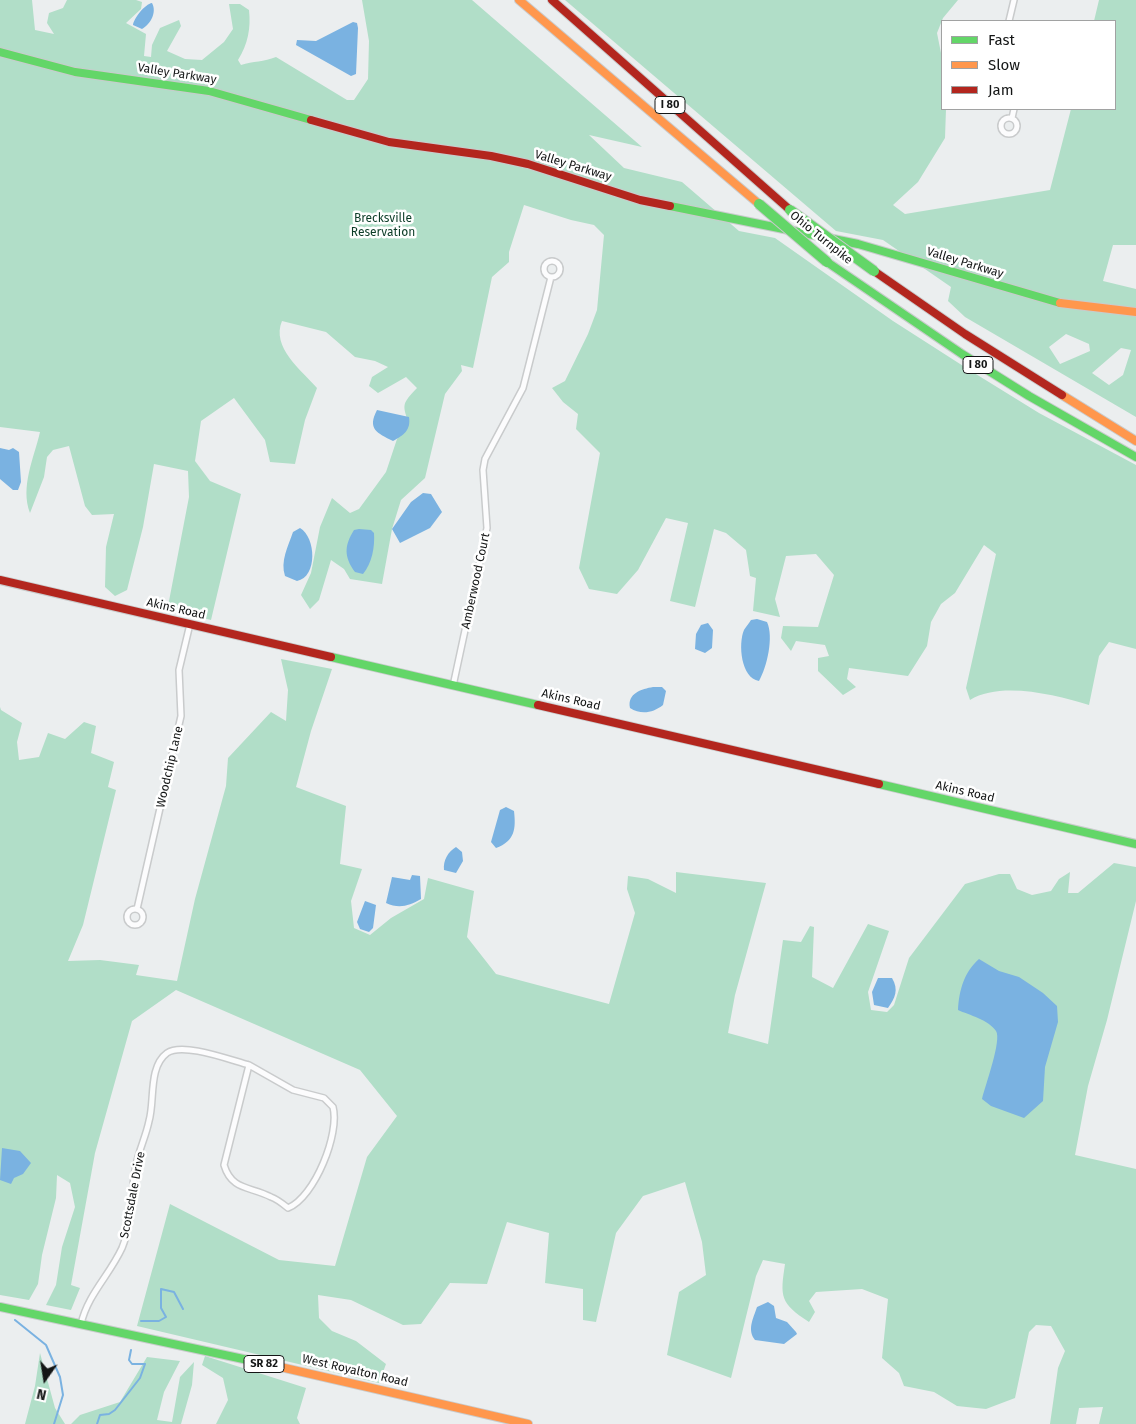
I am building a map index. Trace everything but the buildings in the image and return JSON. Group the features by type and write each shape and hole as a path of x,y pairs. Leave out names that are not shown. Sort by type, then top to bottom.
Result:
{"main road":[{"name":"Ohio Turnpike","path":"519,0 827,262 962,354 1029,396 1136,457"},
{"name":"Ohio Turnpike","path":"552,0 790,210 965,334 1136,441"},
{"name":"Valley Parkway","path":"0,52 75,72 209,91 266,106 354,134 389,142 491,156 528,164 640,200 858,244 1059,304 1136,312"},
{"name":"Akins Road","path":"0,580 1136,844"},
{"name":"West Royalton Road","path":"0,1307 242,1358 528,1424"}],"street":[{"path":"1009,20 1014,0"},
{"path":"1012,118 1014,110"},
{"name":"Amberwood Court","path":"453,686 487,528 483,470 485,458 523,388 551,277"},
{"name":"Woodchip Lane","path":"137,910 181,716 179,670 190,624"},
{"name":"Scottsdale Drive","path":"81,1325 85,1307 114,1263 128,1231 136,1164 152,1112 151,1098 160,1061 173,1050 182,1049 248,1065 293,1090 324,1098 333,1107 334,1120 324,1167 318,1177 296,1205 288,1208 272,1197 236,1184 228,1177 224,1165 248,1065"}],"green space":[{"name":"Brecksville Reservation","path":"0,0 32,0 35,30 54,34 47,23 49,13 63,8 67,0 136,0 142,2 141,9 126,23 146,34 144,56 151,57 152,45 160,28 179,20 181,26 167,51 185,59 202,60 224,42 233,29 229,4 240,4 249,10 250,17 246,42 238,60 241,65 276,57 347,100 354,100 368,79 369,41 362,0 472,0 642,147 589,135 624,168 682,182 739,231 775,238 893,321 971,371 1039,413 1136,465 1136,649 1109,642 1099,656 1089,705 1045,694 1013,691 997,691 983,694 970,700 966,688 996,554 984,545 955,593 941,604 931,622 927,646 908,676 849,668 847,679 856,687 843,695 818,671 818,658 829,656 825,645 796,641 791,651 781,638 783,626 818,627 834,575 816,554 786,556 775,599 780,617 753,611 756,578 750,576 746,550 726,533 714,529 695,607 670,601 688,523 666,518 638,570 617,594 589,589 579,568 600,453 576,429 578,414 563,402 552,388 565,381 588,334 597,310 604,235 594,225 571,220 524,205 509,252 509,262 492,277 473,368 461,365 462,371 445,394 425,478 401,500 392,529 382,584 350,579 344,569 331,560 319,600 310,609 301,595 311,573 320,527 332,498 350,513 359,509 386,472 397,439 409,424 404,408 406,401 417,388 406,377 378,393 369,386 372,377 388,367 375,361 355,357 326,332 282,321 280,331 284,349 289,358 317,388 305,420 295,464 270,462 265,440 234,398 201,421 195,461 210,481 241,494 211,620 172,610 169,601 189,497 188,471 154,464 143,527 127,590 115,596 105,587 106,547 114,514 92,515 85,506 69,446 53,450 47,457 44,477 30,513 26,493 27,483 40,432 0,427"},
{"path":"565,0 958,0 941,20 937,33 941,53 941,110 946,110 945,138 918,182 893,205 905,214 1050,190 1071,110 1116,110 1116,20 1094,20 1099,0 1136,0 1136,245 1113,245 1103,281 1136,289 1136,417 965,317 948,301 951,287 883,240 836,231","holes":["1066,334 1089,344 1090,351 1060,364 1049,347","1121,348 1131,350 1123,375 1109,385 1092,373"]},
{"path":"281,659 332,669 311,731 296,787 346,806 340,864 362,869 351,901 354,928 370,935 391,918 424,899 428,878 474,891 467,937 496,974 609,1004 635,913 627,889 628,876 648,879 676,893 676,872 766,883 735,995 728,1033 768,1044 783,940 801,942 810,926 814,927 812,977 833,988 868,924 889,931 868,992 871,1010 887,1012 894,1005 909,958 965,884 999,874 1010,874 1017,889 1032,895 1051,891 1059,879 1070,872 1068,893 1078,893 1114,863 1136,867 1136,901 1107,1020 1088,1086 1075,1155 1136,1169 1136,1424 1099,1424 1103,1407 1079,1408 1076,1424 1050,1424 1058,1368 1065,1351 1051,1326 1036,1325 1029,1332 1015,1398 986,1409 957,1406 934,1392 904,1386 899,1373 882,1358 888,1299 862,1289 816,1292 809,1301 815,1312 809,1322 792,1310 784,1298 785,1264 763,1260 756,1276 731,1378 667,1355 679,1292 706,1275 702,1242 685,1182 643,1196 616,1233 596,1322 583,1320 583,1289 545,1283 549,1233 507,1222 487,1284 450,1283 421,1324 403,1325 351,1300 318,1295 319,1318 332,1331 356,1341 386,1364 379,1383 137,1326 170,1204 279,1260 335,1266 367,1157 397,1116 360,1070 176,990 132,1021 95,1153 71,1285 80,1288 71,1310 46,1305 56,1285 62,1247 75,1207 70,1183 57,1175 56,1198 42,1255 38,1284 29,1300 0,1295 0,707 1,710 22,723 17,742 19,760 39,757 48,733 65,739 84,722 96,726 91,753 114,762 108,787 116,790 83,925 68,961 100,960 139,965 136,975 177,981 195,899 226,786 228,758 271,712 286,721 288,690"},
{"path":"40,1353 55,1408 65,1424 25,1424 35,1386"},
{"path":"205,1356 306,1388 297,1418 300,1424 216,1424 228,1400 223,1378 202,1365"},
{"path":"147,1357 180,1361 164,1392 157,1420 172,1422 180,1377 194,1362 192,1385 181,1424 71,1424 80,1415 120,1402"}],"water":[{"path":"152,3 154,10 148,24 142,29 133,25 140,12"},
{"path":"353,22 357,23 358,28 356,74 351,76 296,45 297,40 316,41"},
{"path":"377,410 409,417 409,425 406,432 393,441 378,433 373,426"},
{"path":"0,448 9,450 13,448 19,452 21,482 18,490 13,490 0,479"},
{"path":"423,493 431,494 442,512 430,528 400,543 392,529 411,502"},
{"path":"300,528 309,540 312,556 309,572 304,578 297,581 285,576 283,565 293,532"},
{"path":"354,530 371,530 374,533 372,555 369,565 363,574 355,572 347,556 348,541"},
{"path":"757,619 767,622 770,636 767,660 759,681 753,679 748,674 742,660 741,651 744,630 751,620"},
{"path":"708,623 713,630 712,648 705,653 695,649 696,634 701,625"},
{"path":"653,687 662,687 666,691 663,705 647,712 638,712 630,708 633,695"},
{"path":"506,807 514,811 515,823 513,834 507,842 496,848 491,842 500,810"},
{"path":"456,847 462,852 463,861 456,873 444,870 444,863 451,851"},
{"path":"412,875 420,876 421,899 404,906 386,903 392,877 410,880"},
{"path":"365,901 376,905 373,928 369,932 360,929 357,922"},
{"path":"979,959 999,971 1019,977 1043,993 1057,1006 1058,1022 1045,1067 1043,1101 1024,1118 991,1106 982,1099 997,1044 996,1031 984,1021 958,1010 963,982"},
{"path":"878,978 892,978 894,982 896,990 893,1001 888,1008 874,1005 872,992"},
{"path":"2,1148 20,1151 31,1163 23,1174 14,1178 11,1184 0,1180"},
{"path":"768,1302 774,1306 776,1318 787,1322 797,1334 784,1344 755,1340 751,1332 757,1307"}],"waterway":[{"path":"141,1321 159,1321 166,1317 161,1308 161,1289 174,1292 183,1309"},
{"path":"15,1320 46,1345 60,1377 63,1395 54,1424"},
{"path":"97,1424 100,1415 109,1414 115,1410 140,1378 145,1364 132,1364 129,1360 131,1350"}],"traffic: fast":[{"path":"0,52 75,72 209,91 311,120"},
{"path":"759,204 827,262"},
{"path":"670,206 858,244 1060,303"},
{"path":"790,210 874,271"},
{"path":"827,262 962,354 1029,396 1136,457"},
{"path":"331,657 538,705"},
{"path":"879,784 1136,844"},
{"path":"0,1307 276,1366"}],"traffic: slow":[{"path":"519,0 759,204"},
{"path":"1060,303 1136,312"},
{"path":"1062,395 1136,441"},
{"path":"276,1366 528,1424"}],"traffic: jam":[{"path":"552,0 790,210"},
{"path":"311,120 389,142 491,156 528,164 640,200 670,206"},
{"path":"874,271 965,334 1062,395"},
{"path":"0,580 331,657"},
{"path":"538,705 879,784"}]}
